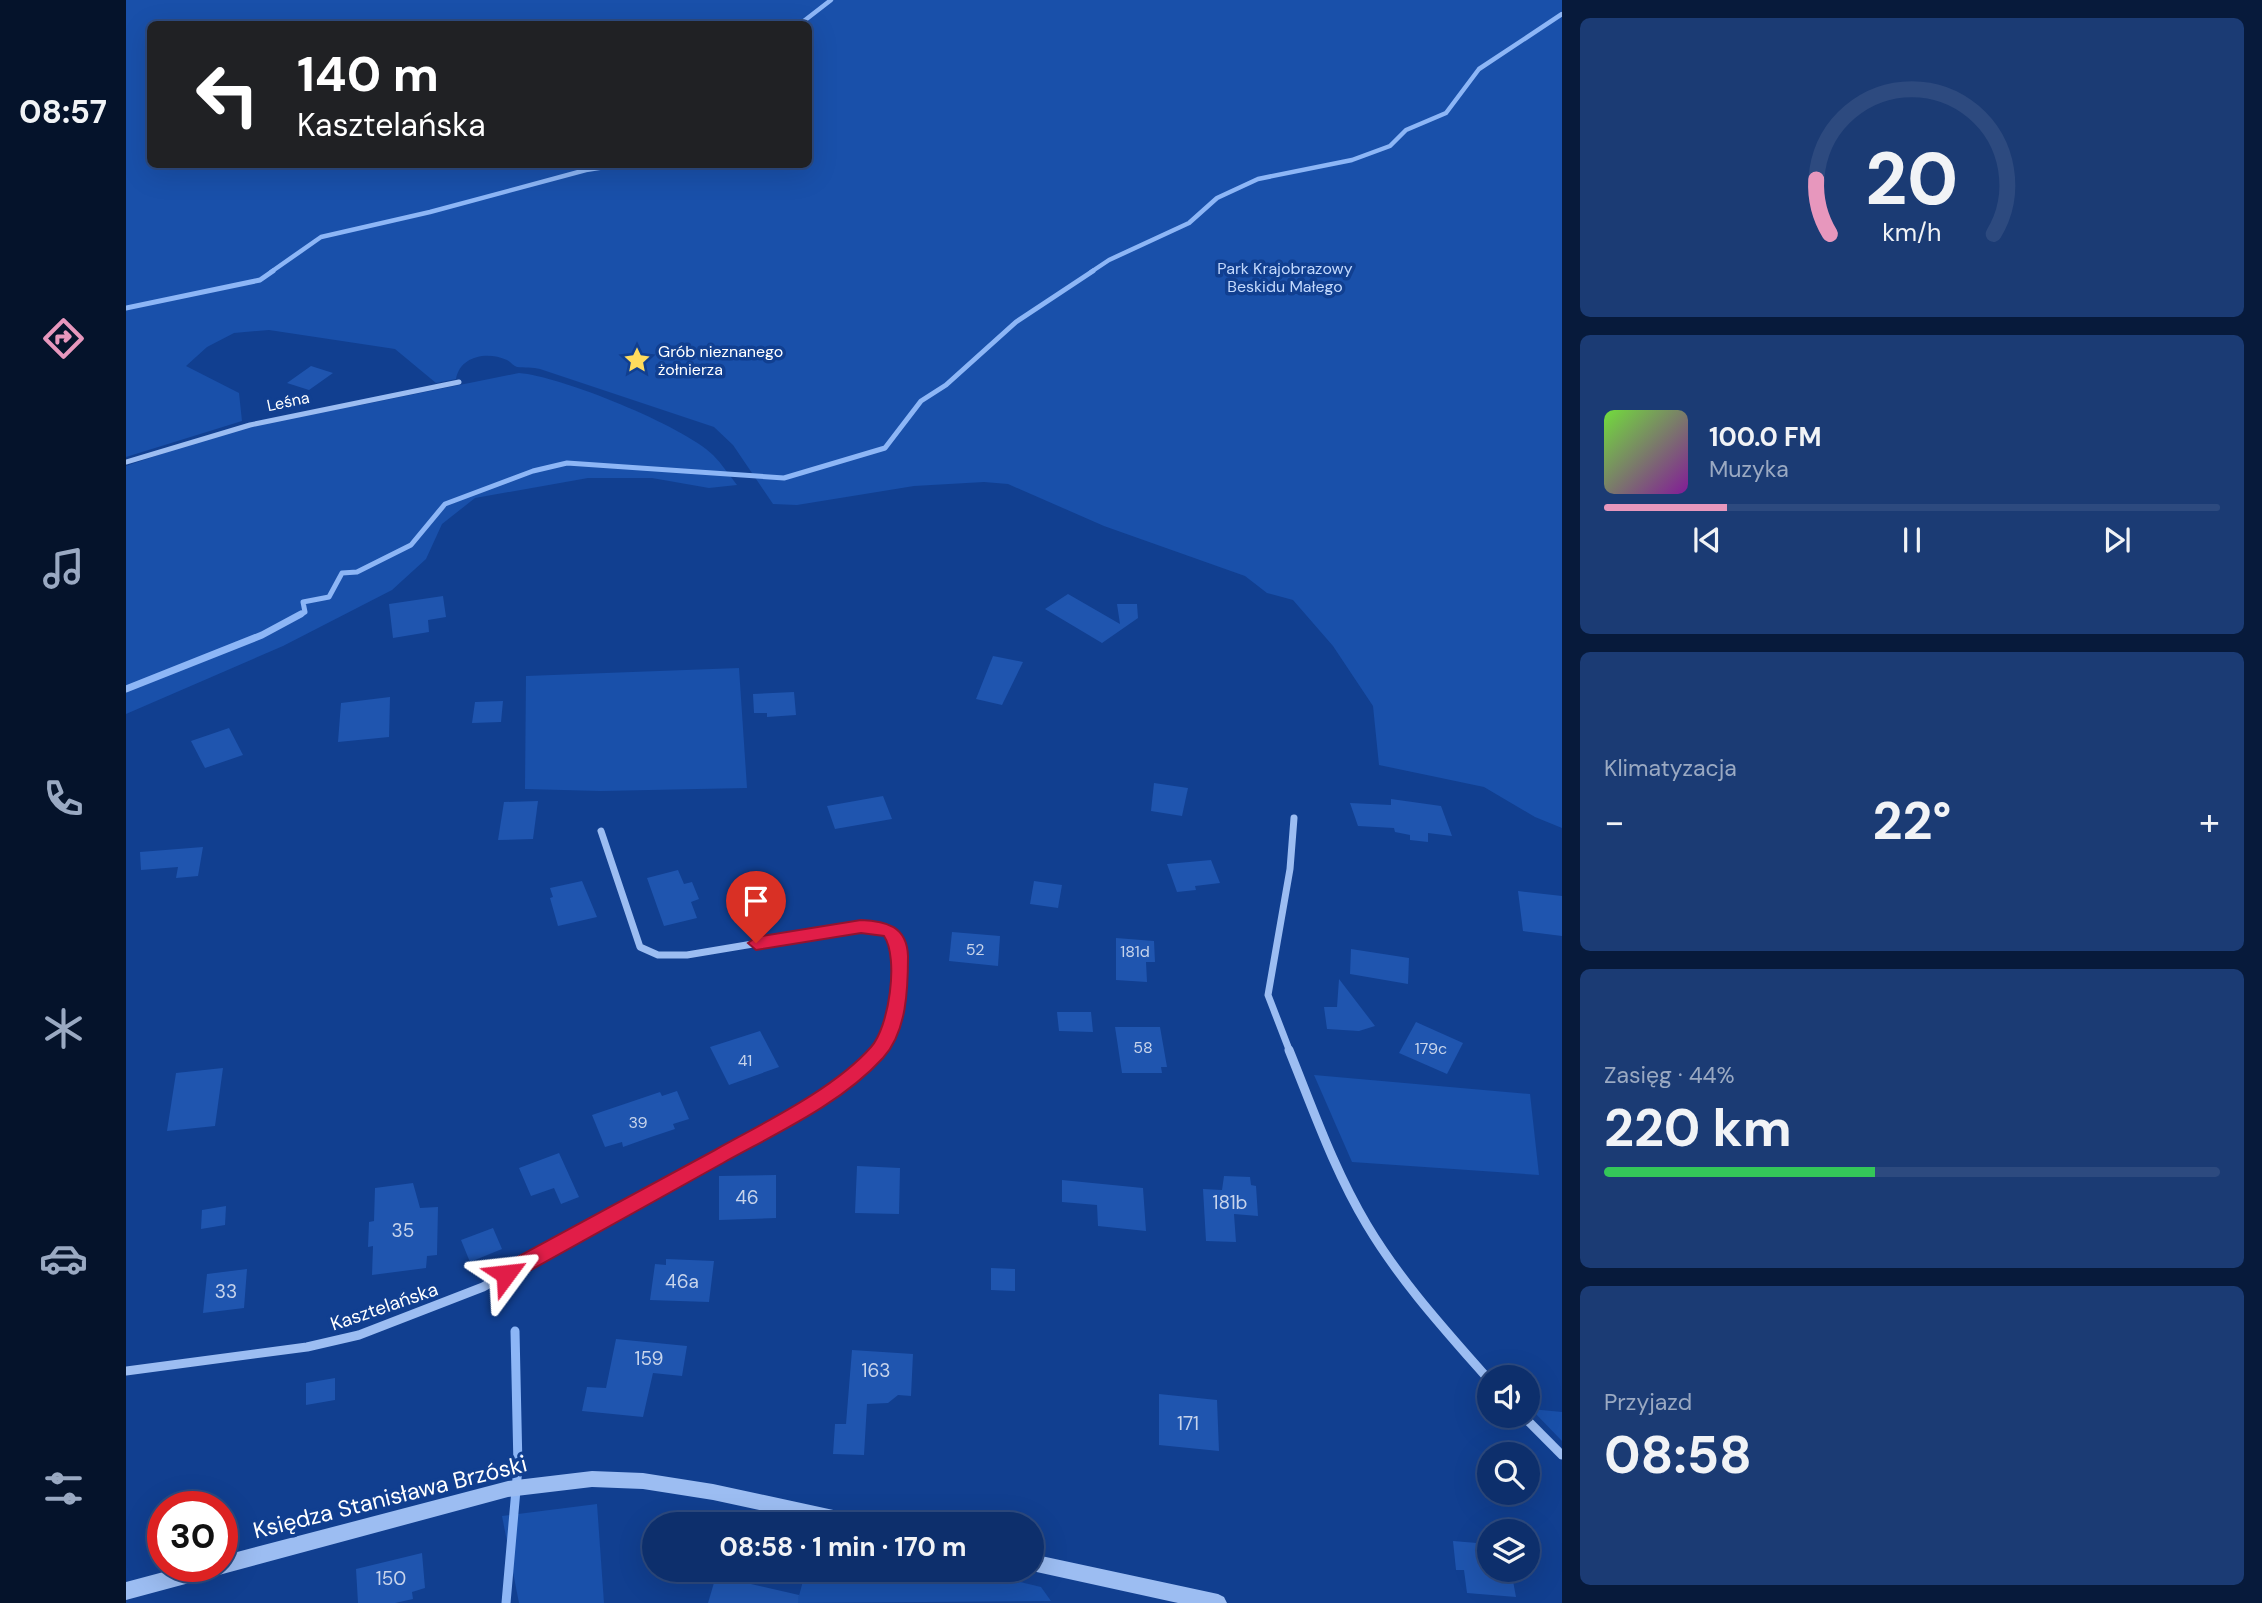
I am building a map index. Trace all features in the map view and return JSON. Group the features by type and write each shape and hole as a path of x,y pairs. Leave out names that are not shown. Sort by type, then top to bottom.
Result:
{"street":[{"name":"Leśna","path":"126,462 216,432 281,416 459,382"},
{"path":"1294,818 1290,869 1268,995 1276,1019 1353,1200 1377,1241 1421,1301 1477,1366"},
{"name":"Kasztelańska","path":"126,1371 307,1347 359,1335 483,1287 576,1233 784,1121 832,1090 878,1052 892,1024 900,981 899,944 890,931 883,927 861,926 687,955 658,955 640,947 601,831"},
{"path":"1535,1428 1562,1455"},
{"name":"Księdza Stanisława Brzóski","path":"238,1561 508,1489 592,1479 643,1481 713,1492 806,1512"},
{"path":"1044,1565 1218,1603"},
{"name":"Księdza Stanisława Brzóski","path":"126,1591 160,1582"}],"green space":[{"name":"Park Krajobrazowy Beskidu Małego","path":"126,0 1562,0 1562,828 1535,817 1484,787 1379,765 1373,706 1333,646 1293,600 1267,593 1245,576 1104,526 1008,484 984,482 914,486 797,505 773,504 733,445 714,427 540,369 517,367 499,357 476,358 463,365 456,379 436,383 395,349 269,330 234,333 207,347 186,366 239,393 242,421 126,457"},
{"path":"519,373 538,376 591,393 676,430 713,455 737,485 709,488 652,478 588,478 475,498 442,524 426,559 392,590 283,646 126,714 126,466 217,435 297,414 361,405"},
{"path":"739,668 747,788 601,791 525,789 526,676"},
{"path":"1314,1075 1530,1094 1539,1175 1352,1162"},
{"path":"1540,1410 1562,1412 1562,1441 1540,1418"},
{"path":"597,1504 604,1603 519,1603 502,1516"},
{"path":"803,1582 1020,1582 1041,1587 1051,1601 797,1603"}],"building":[{"path":"311,366 333,373 309,390 287,383"},
{"path":"1068,594 1120,624 1117,604 1137,604 1138,618 1102,643 1045,609"},
{"path":"443,596 446,617 428,620 429,632 393,638 389,604"},
{"path":"993,656 1023,662 1002,705 976,699"},
{"path":"794,692 796,715 767,717 767,713 754,713 753,694"},
{"path":"390,697 389,737 338,742 341,703"},
{"path":"503,701 501,722 472,723 475,702"},
{"path":"229,728 243,755 205,768 191,741"},
{"path":"1154,783 1188,788 1182,816 1151,811"},
{"path":"883,796 892,819 835,829 827,806"},
{"path":"1391,799 1441,806 1452,836 1428,833 1428,842 1410,840 1410,835 1395,832 1394,828 1358,826 1350,803 1391,805"},
{"path":"538,801 533,839 498,840 504,802"},
{"path":"203,847 198,876 176,878 178,867 141,870 140,852"},
{"path":"1211,860 1220,883 1195,886 1196,890 1177,892 1167,864"},
{"path":"678,870 684,884 692,882 699,899 691,902 697,918 664,926 647,878"},
{"path":"582,881 597,917 558,926 550,888"},
{"path":"1034,881 1062,885 1058,908 1030,904"},
{"path":"1518,891 1562,896 1562,936 1523,931"},
{"path":"952,932 1000,936 998,966 949,961"},
{"path":"1116,938 1154,941 1155,962 1146,962 1147,982 1116,980"},
{"path":"1351,949 1409,958 1408,984 1350,974"},
{"path":"1339,979 1375,1026 1359,1031 1327,1029 1324,1007 1337,1007"},
{"path":"1057,1012 1091,1012 1093,1032 1059,1031"},
{"path":"1416,1022 1463,1043 1447,1074 1399,1053"},
{"path":"1115,1027 1160,1027 1167,1067 1161,1067 1162,1073 1122,1073"},
{"path":"760,1031 779,1067 729,1085 710,1047"},
{"path":"223,1068 215,1126 167,1131 176,1073"},
{"path":"677,1091 689,1119 673,1124 675,1129 623,1147 622,1142 605,1147 592,1115 660,1092 662,1096"},
{"path":"559,1153 579,1197 561,1204 554,1188 531,1196 519,1168"},
{"path":"857,1166 900,1168 899,1214 855,1213"},
{"path":"776,1175 776,1218 719,1220 719,1176"},
{"path":"1224,1176 1250,1177 1251,1185 1256,1186 1258,1216 1234,1214 1236,1242 1206,1241 1203,1189 1222,1190"},
{"path":"1062,1180 1143,1188 1146,1231 1098,1226 1097,1205 1062,1202"},
{"path":"413,1183 420,1208 438,1207 437,1255 427,1256 426,1268 372,1275 373,1246 368,1247 369,1222 374,1221 375,1188"},
{"path":"226,1206 225,1225 201,1229 202,1210"},
{"path":"493,1228 502,1249 470,1262 461,1240"},
{"path":"666,1259 714,1261 709,1302 650,1300 655,1264 666,1265"},
{"path":"991,1268 1015,1269 1015,1291 991,1290"},
{"path":"247,1269 244,1308 203,1313 207,1274"},
{"path":"616,1339 687,1346 682,1376 653,1373 643,1417 582,1411 587,1387 606,1388"},
{"path":"852,1350 913,1354 911,1396 898,1395 888,1403 867,1404 864,1455 833,1454 835,1424 846,1424"},
{"path":"335,1378 335,1400 306,1405 306,1383"},
{"path":"1159,1394 1217,1400 1219,1451 1159,1445"},
{"path":"1453,1541 1477,1543 1477,1582 1513,1582 1516,1597 1467,1593 1464,1570 1456,1570"},
{"path":"422,1553 425,1588 412,1592 413,1599 395,1603 358,1603 356,1569"},
{"path":"714,1582 742,1582 799,1595 798,1603 708,1603"}],"waterway":[{"path":"804,21 831,0"},
{"path":"1091,272 1109,260 1189,223 1217,198 1258,179 1352,160 1390,146 1406,130 1446,113 1479,69 1562,14"},
{"path":"271,272 321,237 599,168"},
{"path":"126,308 260,280 273,271"},
{"path":"298,616 305,612 303,602 329,597 342,573 357,572 411,545 445,504 533,471 567,463 784,478 885,448 921,401 946,385 1016,322 1093,271"},
{"path":"126,689 262,635 301,614"},
{"path":"506,1603 518,1467 515,1331"}],"place":[{"name":"Grób nieznanego żołnierza","path":"637,360"}],"route":[{"path":"506,1274 672,1180 784,1121 832,1090 878,1052 892,1024 900,981 899,944 890,931 883,927 861,926 756,943"}]}
